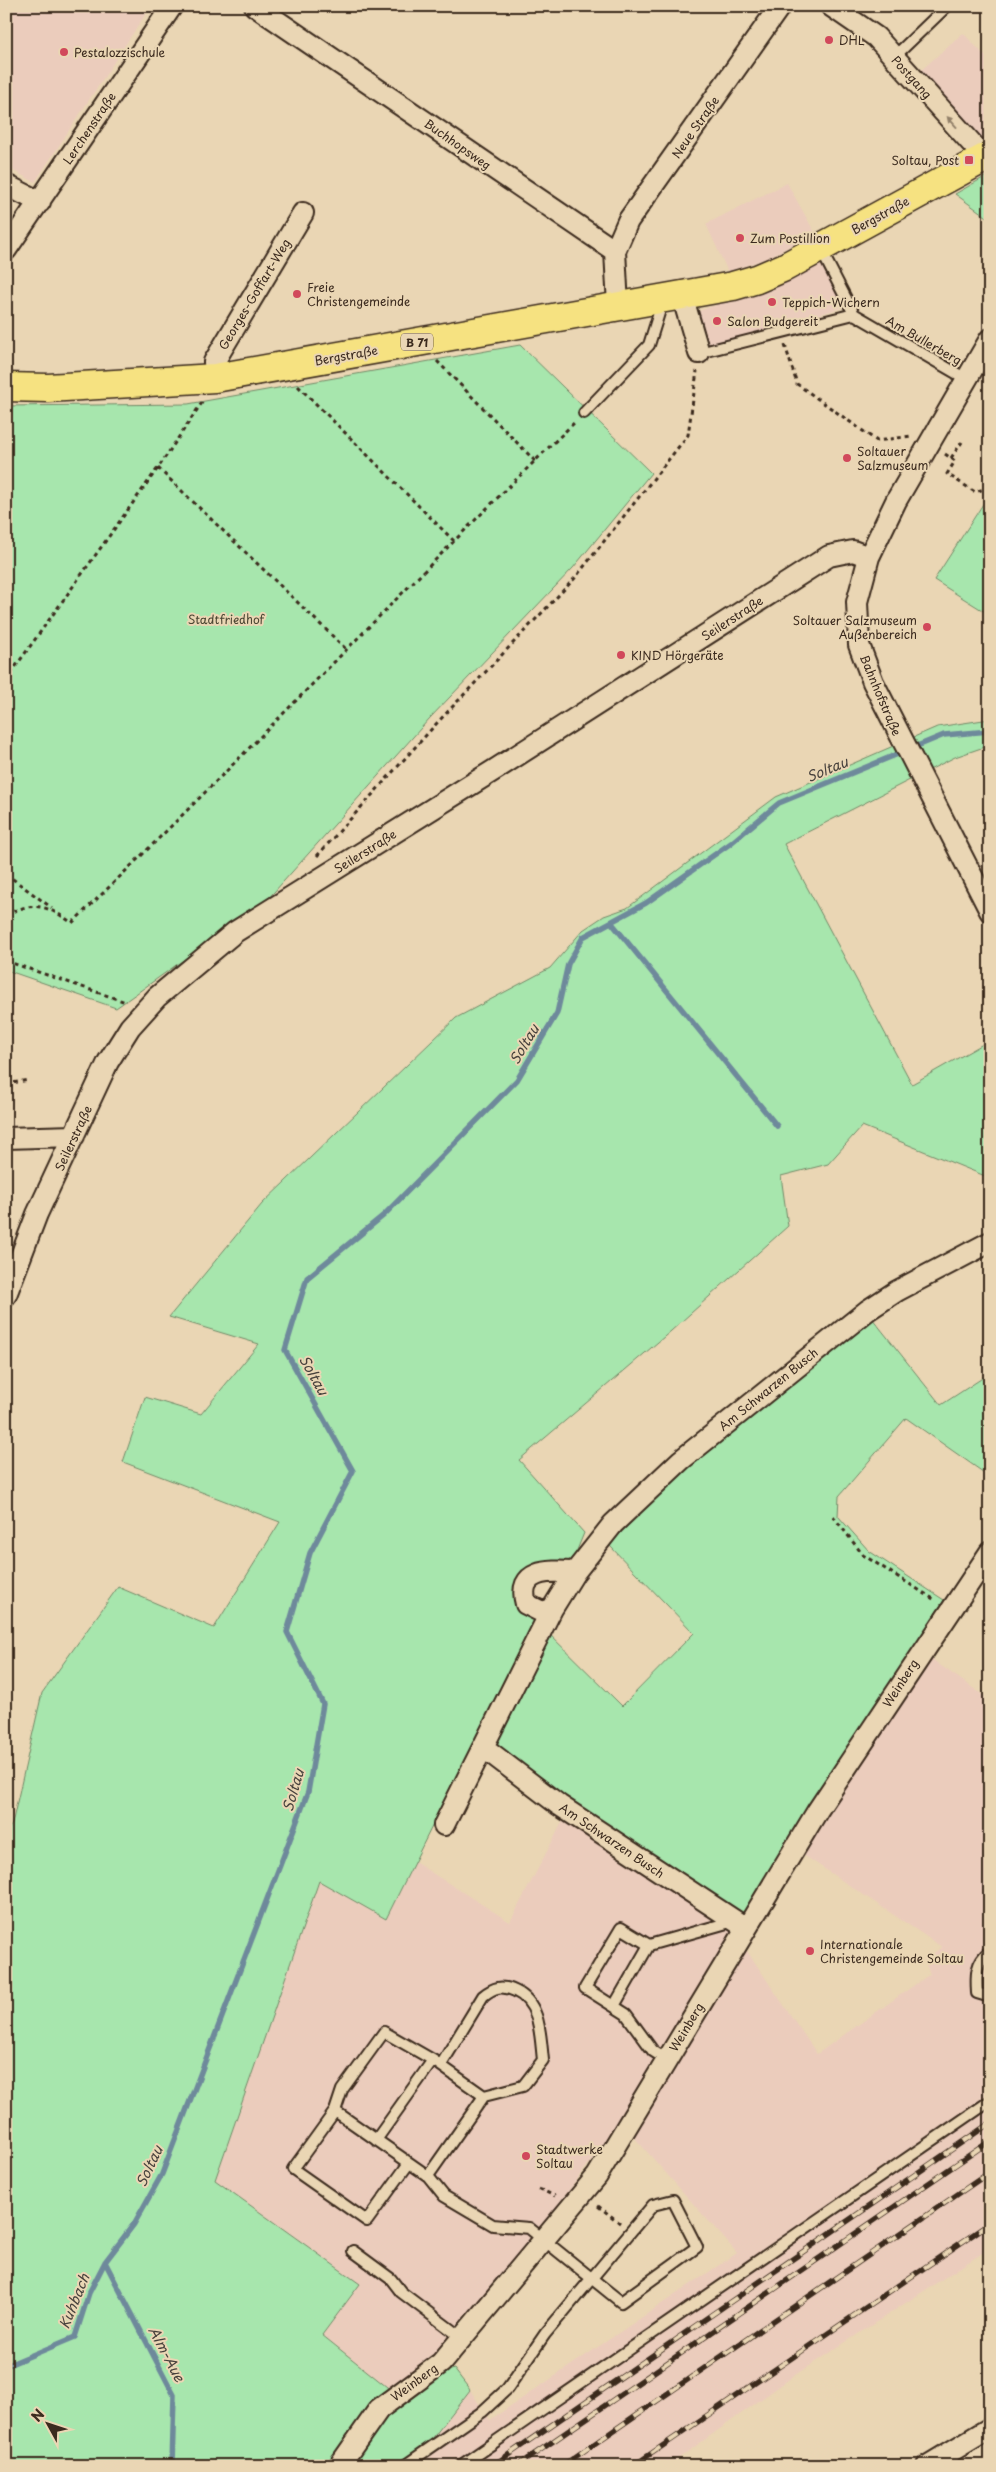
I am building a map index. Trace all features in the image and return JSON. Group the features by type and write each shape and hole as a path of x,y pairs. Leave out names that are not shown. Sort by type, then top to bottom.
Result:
{"main road":[{"name":"Bergstraße","path":"6,386 86,386 216,378 671,297 757,279 820,248 986,158"}],"street":[{"name":"Lerchenstraße","path":"6,250 172,6"},
{"name":"Buchhopsweg","path":"254,6 614,251"},
{"name":"Neue Straße","path":"614,251 628,221 780,6"},
{"name":"Postgang","path":"831,6 876,37 986,158"},
{"path":"6,184 40,202"},
{"name":"Georges-Goffart-Weg","path":"216,378 214,362 303,213"},
{"path":"614,251 618,306"},
{"path":"671,297 699,353"},
{"name":"Bahnhofstraße","path":"990,339 968,380 943,439 896,501 869,557 857,602 859,645 873,682 896,731 990,911"},
{"name":"Seilerstraße","path":"6,1295 37,1214 108,1062 144,1010 235,932 829,556 853,551 869,557"},
{"path":"6,1138 74,1136"},
{"name":"Am Schwarzen Busch","path":"444,1825 552,1609 575,1572 612,1524 681,1460 840,1330 896,1291 990,1242"},
{"name":"Weinberg","path":"338,2466 379,2409 441,2363 494,2296 545,2240 597,2176 667,2060 740,1925 990,1552"},
{"path":"552,1609 542,1612 526,1604 522,1592 528,1580 542,1571 575,1572"},
{"name":"Am Schwarzen Busch","path":"483,1747 559,1805 740,1925"},
{"path":"928,2466 990,2428"}],"lane":[{"path":"894,57 945,8"},
{"path":"699,353 854,314 820,248"},
{"path":"584,413 649,344 659,313 671,297"},
{"name":"Am Bullerberg","path":"854,314 968,380"},
{"path":"667,2060 653,2051 626,2014 585,1988 620,1928 650,1945 740,1925"},
{"path":"614,2006 650,1945"},
{"path":"990,1951 978,1964 976,1975 977,1992 990,1997"},
{"path":"376,2140 437,2063 483,1996 493,1988 507,1987 521,1994 533,2007 539,2024 542,2060 523,2086 484,2096 428,2176"},
{"path":"409,2163 367,2221 293,2169 335,2111 342,2090 384,2032 437,2063 484,2096"},
{"path":"460,2466 990,2101"},
{"path":"335,2111 428,2176 444,2196 493,2225 529,2228 545,2240 592,2278 621,2302 698,2247 673,2200 653,2205 592,2278 545,2334 507,2389 482,2412 404,2466"},
{"path":"353,2251 391,2279 402,2292 462,2338"}],"path":[{"path":"781,332 796,384 877,441 943,439 944,454 939,462"},
{"path":"311,863 431,730 575,578 688,435 699,353"},
{"path":"439,363 535,461"},
{"path":"6,680 158,468 206,397 216,378"},
{"path":"301,390 454,541"},
{"path":"6,874 72,923 153,845 346,649 584,413"},
{"path":"951,458 962,442"},
{"path":"944,454 955,461 947,474 975,492 990,487"},
{"path":"158,468 346,649"},
{"path":"6,915 24,907 38,905 53,910"},
{"path":"6,961 144,1010"},
{"path":"984,1068 990,1064"},
{"path":"6,1084 29,1080"},
{"path":"833,1516 863,1555 951,1609"},
{"path":"595,2203 608,2214"}],"shaded area":[{"name":"Pestalozzischule","path":"6,6 151,6 35,182 6,167"},
{"path":"963,33 986,57 990,47 990,138 980,143 918,73"},
{"path":"787,183 815,233 767,258 728,272 706,224"},
{"path":"831,261 851,305 703,349 693,313 760,290"},
{"path":"927,1656 990,1700 990,2248 795,2375 668,2466 411,2466 470,2390 490,2420 737,2253 633,2136 745,1948 817,2054 930,1974 924,1960 942,1947 802,1854"},
{"path":"566,1815 739,1921 619,2123 531,2242 436,2360 392,2391 322,2335 359,2284 215,2180 319,1881 386,1919 413,1861 510,1922"}],"green space":[{"path":"990,174 990,219 955,194"},
{"name":"Stadtfriedhof","path":"520,345 651,473 573,568 430,718 266,901 116,1008 6,970 6,406 188,404"},
{"path":"983,504 990,508 990,615 934,580"},
{"path":"990,719 990,745 955,757 784,844 912,1084 990,1040 990,1178 862,1126 828,1164 781,1176 788,1226 671,1331 519,1460 584,1533 573,1560 542,1567 525,1576 534,1619 622,1706 694,1633 609,1545 688,1464 872,1318 941,1405 984,1377 990,1376 990,1477 906,1418 839,1496 838,1516 869,1551 944,1600 739,1921 555,1808 473,1744 386,1919 319,1881 215,2180 360,2284 322,2335 392,2391 454,2369 470,2390 411,2466 6,2466 6,1833 12,1824 42,1693 118,1587 214,1628 280,1522 123,1462 145,1397 201,1414 259,1344 169,1317 262,1204 456,1018 550,968 583,930 604,916 627,908 776,797 937,727"}],"waterway":[{"name":"Soltau","path":"6,2366 75,2337 89,2293 105,2262 134,2224 162,2174 308,1792 323,1704 287,1632 310,1553 353,1471 285,1350 307,1278 384,1215 517,1080 557,1013 568,964 583,937 646,903 731,843 779,803 944,735 990,731"},
{"path":"611,922 777,1126"},
{"name":"Alm-Aue","path":"105,2262 174,2395 172,2466"}],"railway":[{"path":"492,2466 990,2123"},
{"path":"517,2466 990,2141"},
{"path":"562,2466 990,2172"},
{"path":"633,2466 990,2223"}],"place":[{"name":"DHL","path":"829,40"},
{"name":"Pestalozzischule","path":"64,52"},
{"name":"Soltau, Post","path":"969,160"},
{"name":"Zum Postillion","path":"740,238"},
{"name":"Freie Christengemeinde","path":"297,294"},
{"name":"Teppich-Wichern","path":"772,302"},
{"name":"Salon Budgereit","path":"717,321"},
{"name":"Soltauer Salzmuseum","path":"847,458"},
{"name":"Soltauer Salzmuseum Außenbereich","path":"927,627"},
{"name":"KIND Hörgeräte","path":"621,655"},
{"name":"Internationale Christengemeinde Soltau","path":"810,1951"},
{"name":"Stadtwerke Soltau","path":"526,2156"}],"water label":[{"name":"Kuhbach","path":"74,2301"}]}
